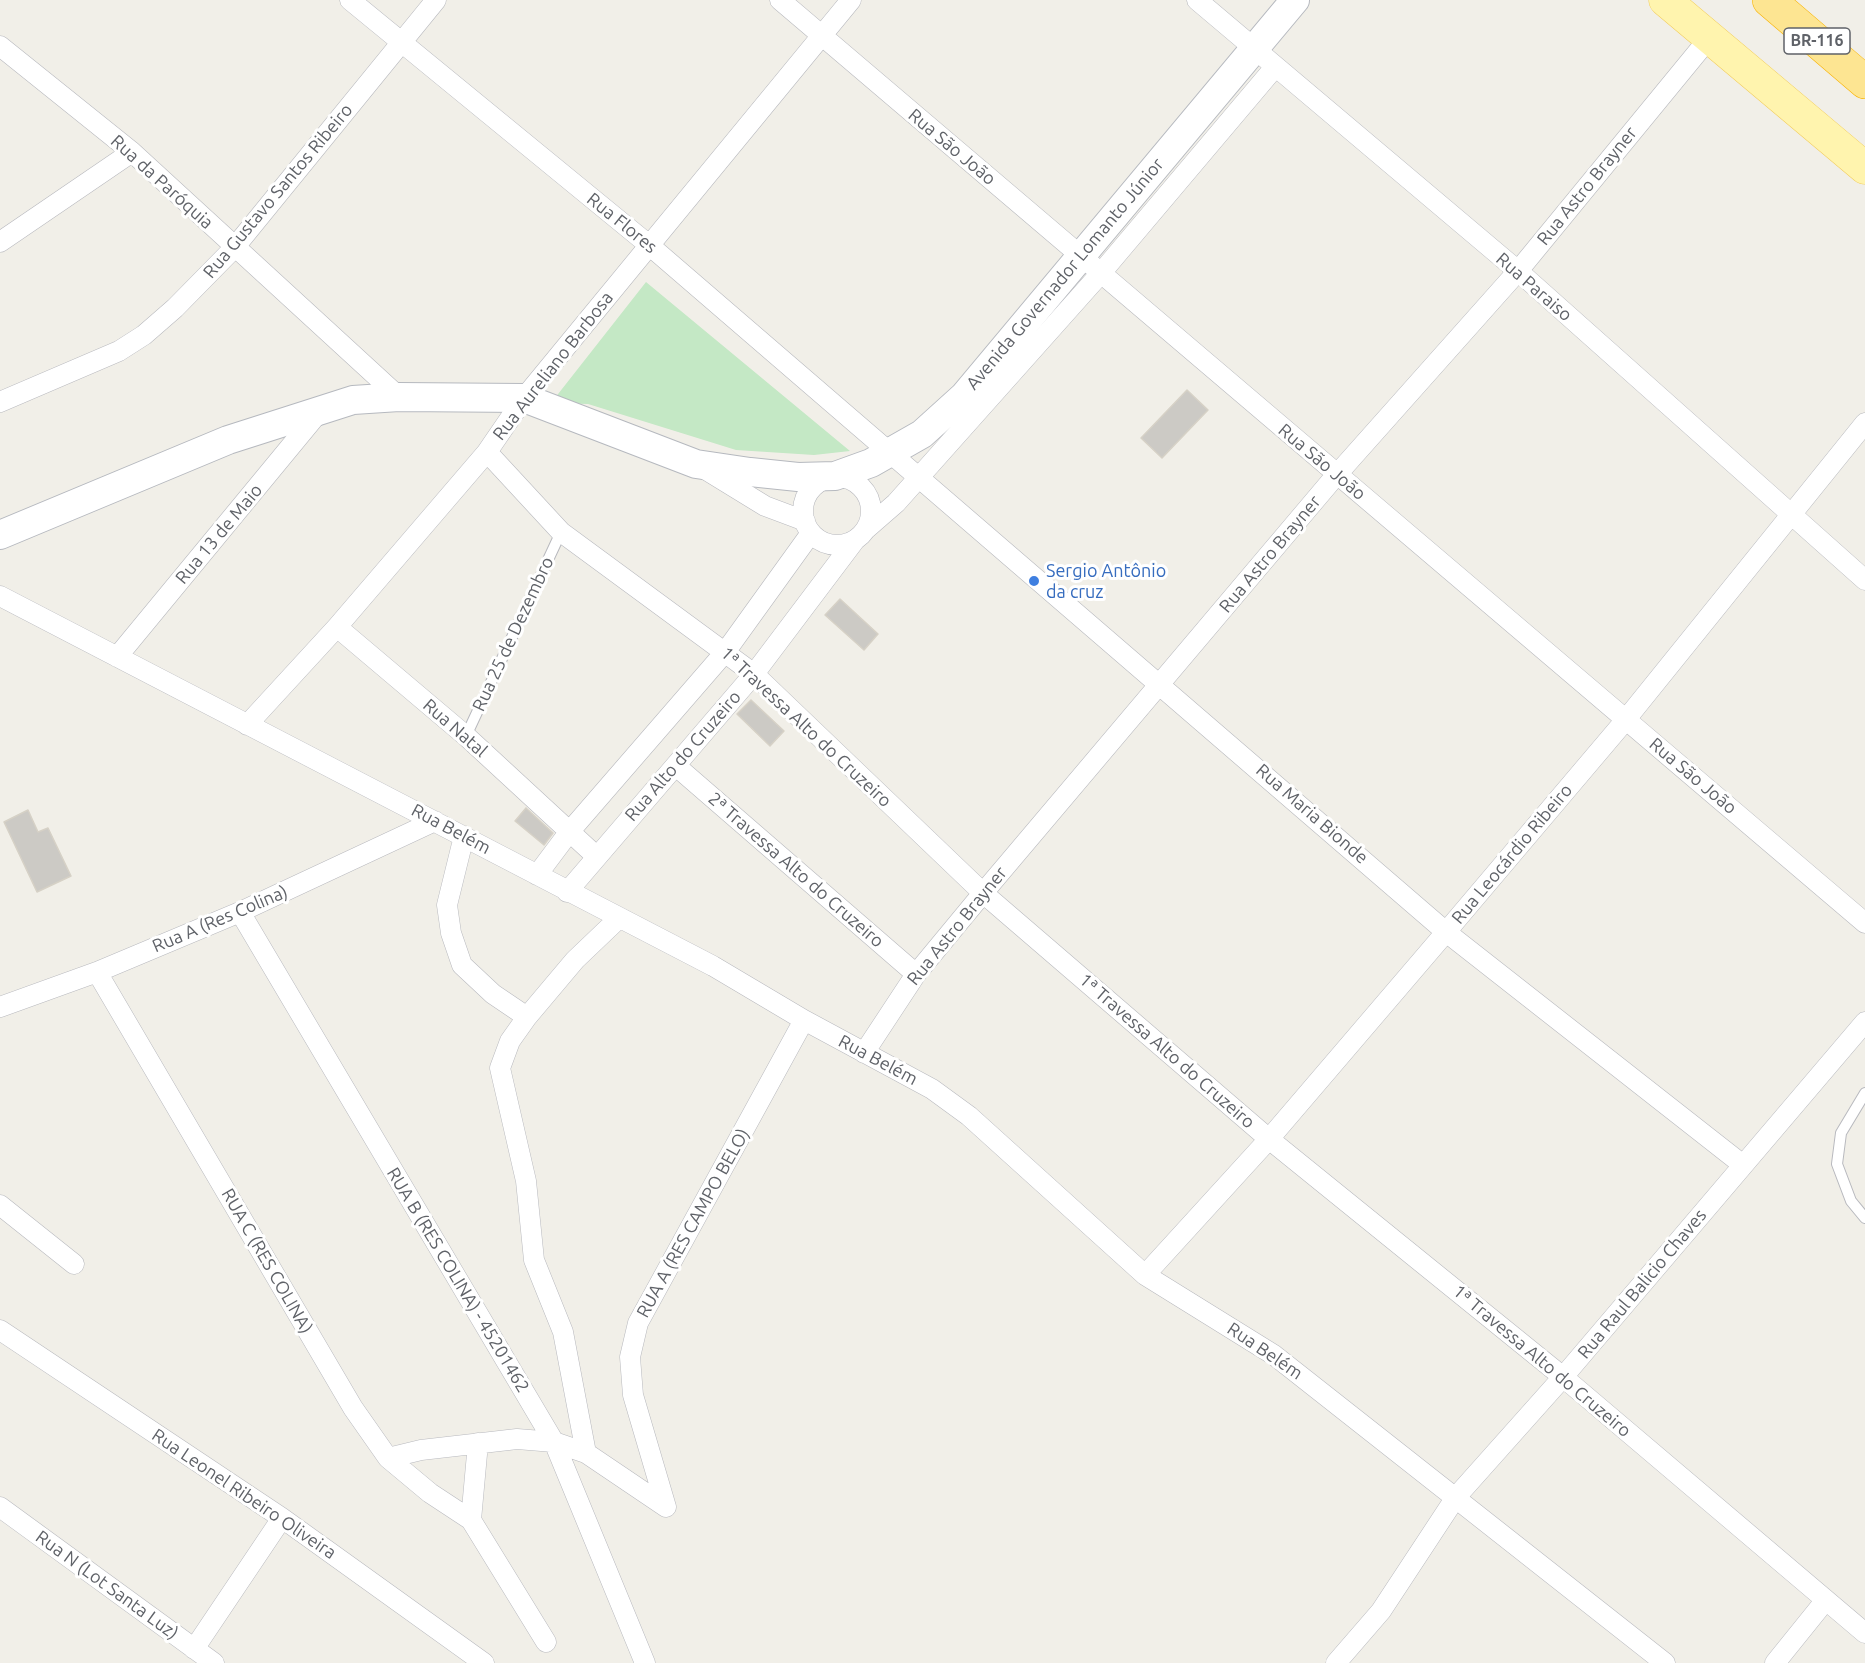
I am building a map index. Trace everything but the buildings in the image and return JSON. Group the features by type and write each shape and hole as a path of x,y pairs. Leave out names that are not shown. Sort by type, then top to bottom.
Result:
{"highway":[{"name":"BR-116","path":"1769,0 1865,82"}],"main road":[{"name":"Avenida Governador Lomanto Júnior","path":"0,535 228,440 353,400 399,397 524,398 696,464 798,477 836,476 871,463 922,434 964,396 1295,0"},
{"path":"1665,0 1865,168"}],"street":[{"name":"Rua Flores","path":"350,0 649,245 891,451"},
{"name":"Rua Gustavo Santos Ribeiro","path":"0,402 118,351 144,334 175,308 234,248 436,0"},
{"name":"Rua São João","path":"780,0 1865,923"},
{"name":"Rua Aureliano Barbosa","path":"247,725 337,627 487,452 524,398 851,0"},
{"name":"Rua Paraiso","path":"1197,0 1518,271 1789,515 1865,580"},
{"name":"Rua Astro Brayner","path":"864,1053 916,974 983,893 1162,684 1337,474 1518,271 1710,37"},
{"name":"Rua da Paróquia","path":"0,46 132,152 399,397"},
{"name":"Rua Alto do Cruzeiro","path":"567,892 754,674 860,535 896,502 1101,273 1275,67"},
{"path":"0,242 132,152"},
{"name":"Rua 13 de Maio","path":"117,657 321,410"},
{"name":"Rua Leocárdio Ribeiro","path":"1145,1275 1269,1139 1446,932 1625,719 1865,423"},
{"name":"Rua Maria Bionde","path":"891,451 1446,932 1743,1165"},
{"name":"1ª Travessa Alto do Cruzeiro","path":"487,452 561,532 726,651 754,674 983,893 1269,1139 1563,1377 1865,1633"},
{"path":"696,464 765,506 808,527 827,544 837,545 860,535 871,512 867,494 859,484 848,478 836,476 825,478 809,491 805,500 808,527"},
{"name":"Rua Alto do Cruzeiro","path":"537,875 570,831 726,651 808,527"},
{"name":"Rua Belém","path":"0,596 435,820 618,919 713,966 804,1020 932,1089 969,1116 1145,1275 1274,1355 1665,1663"},
{"name":"Rua Natal","path":"337,627 466,736 570,831"},
{"name":"2ª Travessa Alto do Cruzeiro","path":"676,766 916,974"},
{"name":"Rua A (Res Colina)","path":"0,1007 97,972 240,912 387,846 435,820"},
{"path":"570,831 596,856"},
{"path":"464,836 447,905 451,933 462,965 494,994 527,1017"},
{"name":"RUA B (RES COLINA) - 45201462","path":"240,912 554,1443 645,1663"},
{"path":"388,1458 421,1450 517,1439 554,1443 586,1453 563,1332 534,1260 526,1180 500,1068 510,1041 527,1017 575,960 618,919"},
{"name":"RUA C (RES COLINA)","path":"97,972 353,1408 388,1458 430,1493 471,1520"},
{"name":"RUA A (RES CAMPO BELO)","path":"586,1453 666,1507 633,1395 630,1357 638,1323 804,1020"},
{"name":"Rua Raul Balicio Chaves","path":"1336,1663 1381,1611 1456,1497 1563,1377 1865,1022"},
{"path":"0,1205 74,1264"},
{"name":"Rua Leonel Ribeiro Oliveira","path":"0,1330 282,1518 484,1663"},
{"path":"478,1443 471,1520 546,1642"},
{"name":"Rua N (Lot Santa Luz)","path":"0,1507 214,1663"},
{"path":"194,1648 282,1518"},
{"path":"1775,1663 1825,1601"}],"lane":[{"name":"Rua 25 de Dezembro","path":"466,736 561,532"},
{"path":"1865,1093 1841,1133 1837,1164 1851,1201 1865,1218"}],"green space":[{"path":"646,282 850,451 814,455 736,450 588,404 551,403"}],"place":[{"name":"Sergio Antônio da cruz","path":"1034,581"}]}
